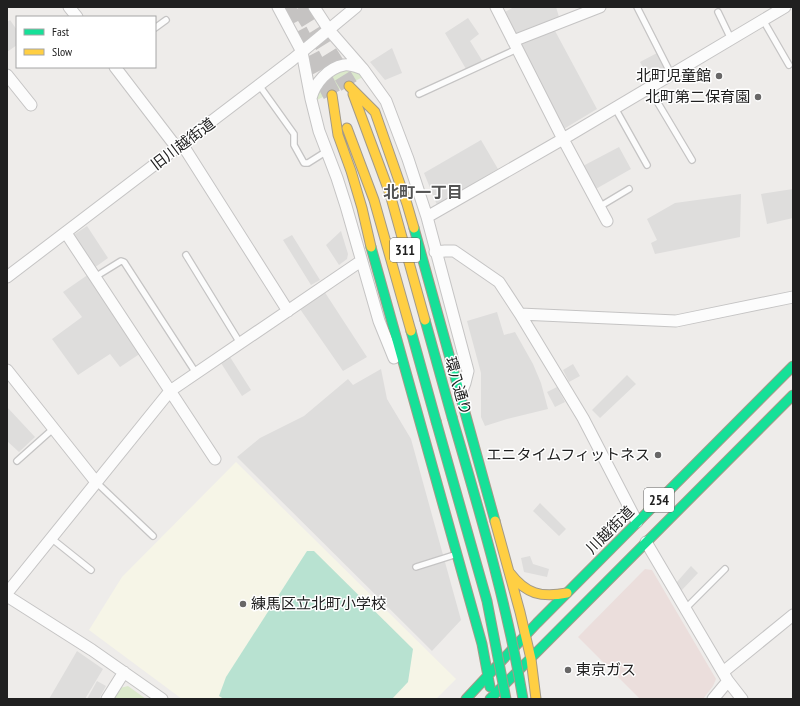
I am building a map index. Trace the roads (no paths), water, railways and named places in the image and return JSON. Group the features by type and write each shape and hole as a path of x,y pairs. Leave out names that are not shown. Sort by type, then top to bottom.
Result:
{"main road":[{"name":"環八通り","path":"461,394 407,204 375,112 349,86 369,134 390,194 497,575 508,617 523,699"},
{"name":"環八通り","path":"420,420 372,252 362,208 338,135 332,95 353,141 364,171 487,601 506,699"},
{"name":"川越街道","path":"466,699 567,593 793,366"},
{"path":"461,394 502,542 526,636 536,699"},
{"name":"254","path":"492,698 793,395"},
{"path":"420,420 482,644 492,698"},
{"path":"457,554 502,542"},
{"path":"510,573 517,583 528,591 551,596 567,593"}],"street":[{"path":"69,7 76,16"},
{"path":"278,7 302,52 319,131 346,206 379,321 420,420"},
{"path":"314,7 329,30 363,69 386,101 408,159 427,217 435,252 468,371 466,382 461,394"},
{"name":"旧川越街道","path":"8,275 259,86 356,7"},
{"path":"496,7 563,139 607,221"},
{"path":"515,45 600,7"},
{"path":"427,217 563,139 785,7"},
{"path":"311,99 313,91 320,80 336,68 345,65 363,69"},
{"path":"116,68 180,146 288,311"},
{"path":"7,75 30,105"},
{"path":"66,232 215,459"},
{"path":"435,252 454,251 496,279 520,314 583,418 637,522"},
{"path":"162,699 92,650 7,594 170,391 361,261"},
{"path":"520,314 676,321 793,297"},
{"path":"7,370 96,482"},
{"path":"646,542 725,677 742,699"},
{"path":"713,699 725,677 793,615"},
{"path":"107,699 124,672"}],"lane":[{"path":"637,7 671,74"},
{"path":"718,12 731,39"},
{"path":"156,27 166,20"},
{"path":"763,20 789,65"},
{"path":"419,94 515,45"},
{"path":"259,86 294,134 295,147 304,163 308,163 327,151"},
{"path":"649,88 692,160"},
{"path":"615,108 647,165"},
{"path":"599,207 629,189"},
{"path":"186,255 240,343"},
{"path":"95,277 121,261 124,262 196,373"},
{"path":"17,461 54,428"},
{"path":"96,482 153,536"},
{"path":"51,538 91,570"},
{"path":"416,567 457,554"},
{"path":"685,609 725,569"}],"tunnel":[{"path":"286,7 332,95"},
{"path":"300,7 349,86"}],"place":[{"name":"北町児童館","path":"719,76"},
{"name":"北町第二保育園","path":"758,97"},
{"name":"エニタイムフィットネス","path":"658,455"},
{"name":"練馬区立北町小学校","path":"243,604"},
{"name":"東京ガス","path":"568,670"}],"district":[{"name":"北町一丁目","path":"423,192"}]}
